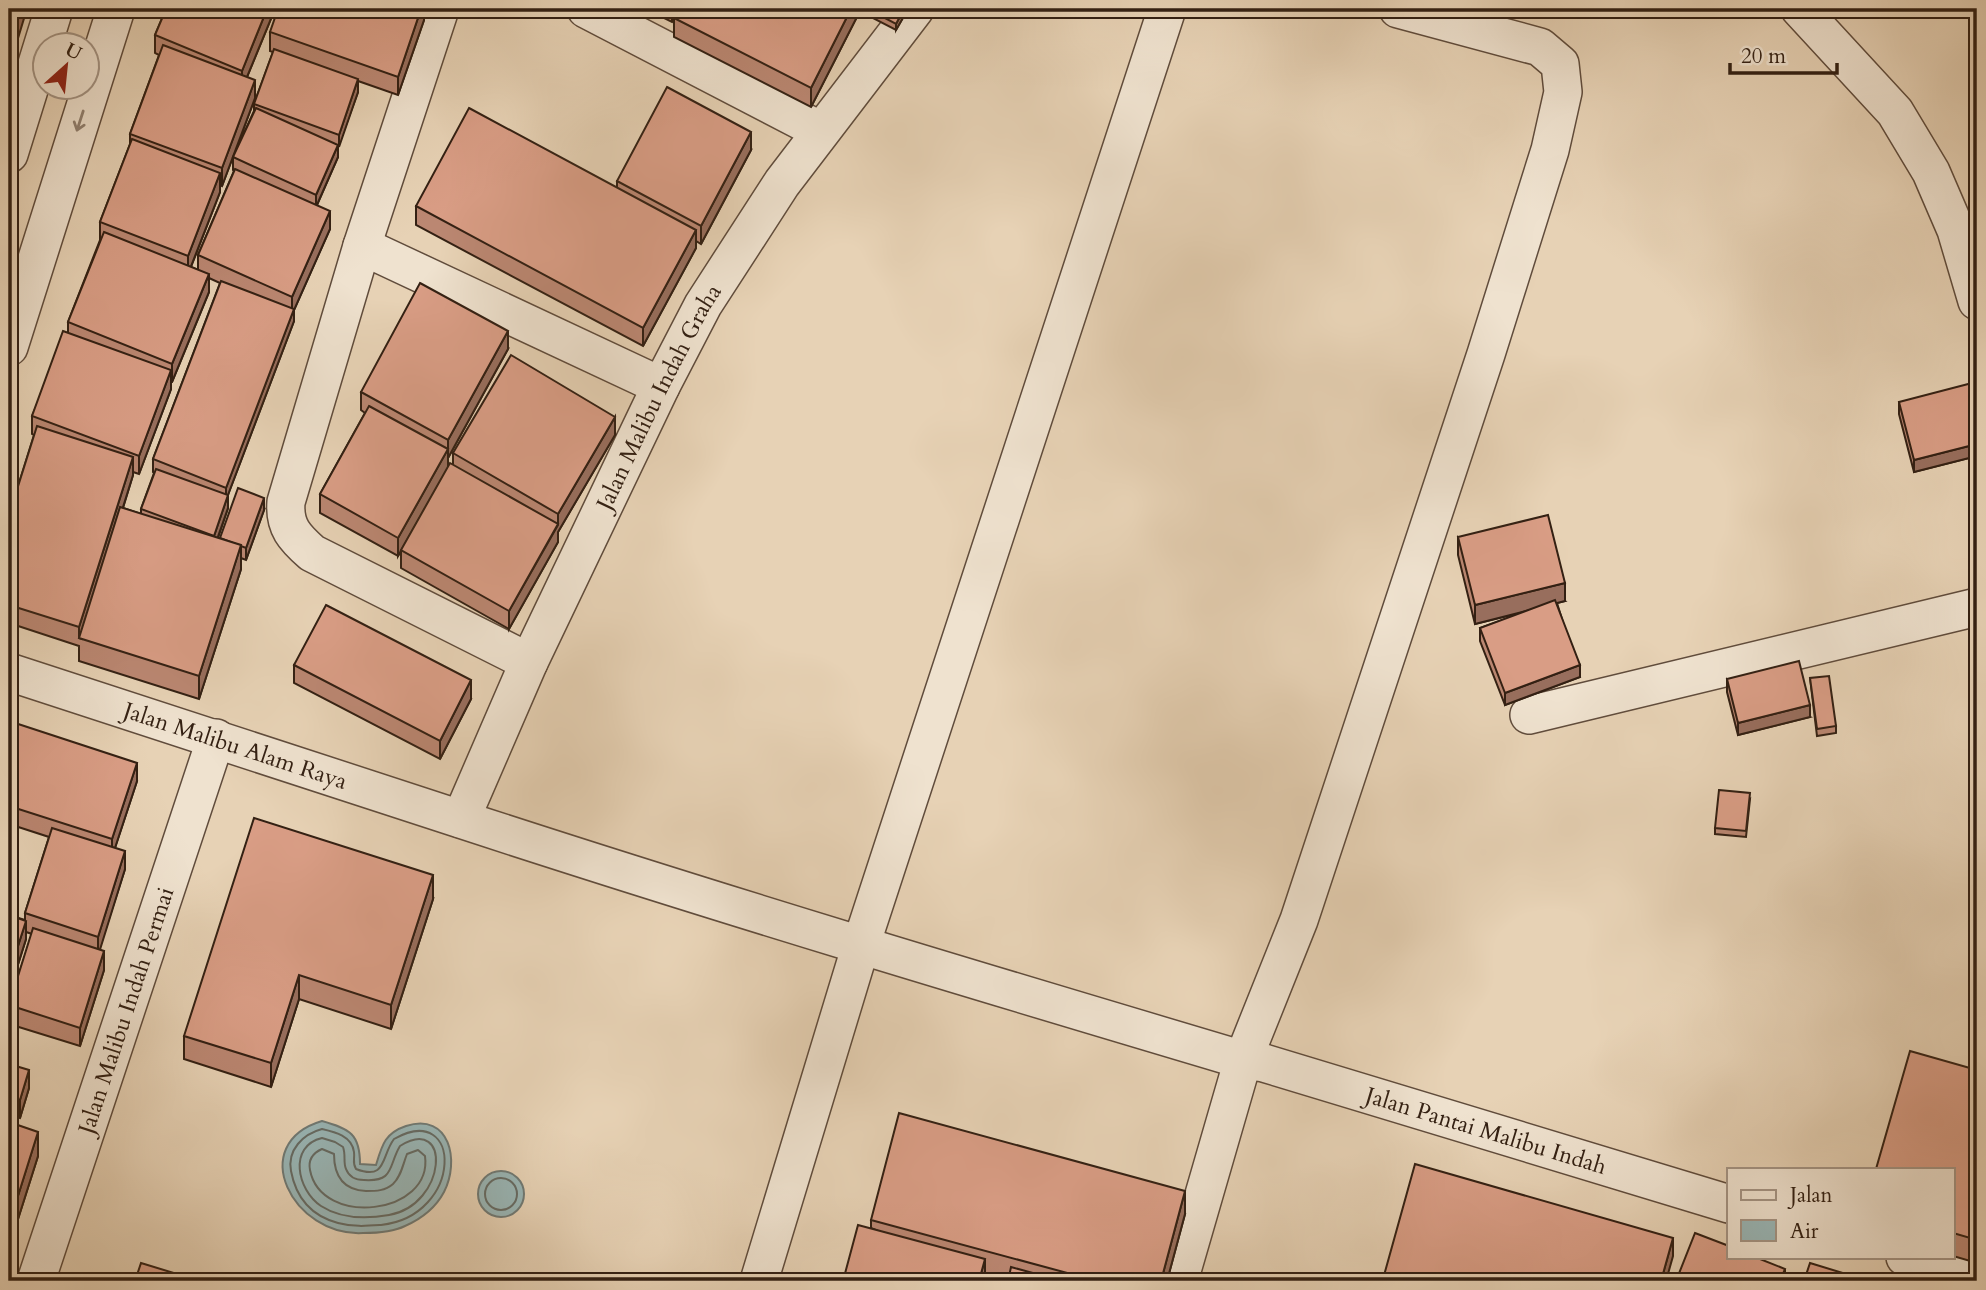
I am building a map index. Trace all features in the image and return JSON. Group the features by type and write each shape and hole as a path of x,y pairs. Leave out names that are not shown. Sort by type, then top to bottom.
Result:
{"street":[{"path":"9,155 54,9"},
{"path":"9,347 116,9"},
{"path":"440,9 362,246 285,513 292,535 312,553 529,662"},
{"path":"586,9 821,131"},
{"name":"Jalan Malibu Indah Graha","path":"461,820 529,662 661,386 703,305 742,242 821,131 915,9"},
{"path":"759,1281 861,945 1167,9"},
{"path":"1179,1281 1243,1059 1299,920 1490,341 1550,150 1563,92 1560,64 1540,47 1398,9"},
{"path":"1800,9 1895,112 1924,160 1956,230 1977,301"},
{"path":"362,246 661,386"},
{"path":"1529,715 1977,607"},
{"name":"Jalan Malibu Alam Raya","path":"9,673 216,738 461,820 861,945"},
{"name":"Jalan Malibu Indah Permai","path":"36,1281 216,738"},
{"name":"Jalan Pantai Malibu Indah","path":"861,945 1727,1202"},
{"path":"1908,1258 1977,1279"}],"water":[{"path":"322,1121 352,1134 358,1146 360,1164 376,1165 383,1146 393,1132 406,1126 433,1126 448,1142 451,1154 449,1180 441,1197 417,1220 390,1231 363,1233 338,1230 316,1220 299,1205 287,1187 283,1168 286,1149 299,1133"},
{"path":"501,1171 517,1178 524,1194 517,1210 501,1217 485,1210 478,1194 485,1178"}],"building":[{"path":"9,9 21,9 9,50"},
{"path":"166,9 267,9 242,71 155,35"},
{"path":"278,9 421,9 398,77 270,32"},
{"path":"679,9 851,9 811,88 674,18"},
{"path":"868,9 904,9 896,24"},
{"path":"163,45 255,80 222,168 130,134"},
{"path":"274,49 358,79 339,135 254,104"},
{"path":"667,87 751,132 701,226 617,181"},
{"path":"256,108 338,145 316,195 233,157"},
{"path":"469,108 696,230 643,328 416,206"},
{"path":"132,139 220,173 188,256 100,222"},
{"path":"235,169 330,211 292,297 198,255"},
{"path":"104,232 209,274 172,364 68,322"},
{"path":"221,281 294,309 226,488 153,459"},
{"path":"420,283 508,331 448,440 361,392"},
{"path":"63,331 171,370 139,456 32,416"},
{"path":"511,355 615,417 558,514 453,453"},
{"path":"1972,383 1977,405 1977,444 1914,460 1899,402"},
{"path":"369,406 448,449 398,538 320,494"},
{"path":"37,426 133,457 79,627 9,605 9,515"},
{"path":"450,463 558,524 509,611 401,550"},
{"path":"156,469 228,495 214,536 141,509"},
{"path":"238,488 264,498 246,548 220,538"},
{"path":"120,507 241,545 199,676 79,638"},
{"path":"1548,515 1565,583 1475,605 1458,537"},
{"path":"1555,600 1580,665 1505,693 1480,628"},
{"path":"326,605 471,680 440,741 294,665"},
{"path":"1799,661 1810,705 1738,723 1727,679"},
{"path":"1829,676 1836,726 1817,729 1810,678"},
{"path":"9,721 137,763 112,839 9,806"},
{"path":"1719,790 1750,793 1746,831 1715,828"},
{"path":"254,818 433,875 391,1005 299,975 271,1063 184,1036"},
{"path":"52,828 125,851 98,937 25,913"},
{"path":"9,915 26,921 9,974"},
{"path":"33,928 104,951 80,1028 9,1005"},
{"path":"9,1036 14,1038 9,1056"},
{"path":"1910,1051 1977,1070 1977,1240 1954,1233 1954,1168 1876,1168"},
{"path":"9,1064 29,1070 20,1100 9,1096"},
{"path":"899,1113 1185,1191 1161,1281 1097,1281 871,1220"},
{"path":"9,1122 38,1132 12,1215 9,1214"},
{"path":"1415,1164 1673,1238 1661,1281 1383,1279"},
{"path":"858,1225 985,1259 979,1281 843,1281"},
{"path":"1695,1233 1727,1245 1727,1258 1758,1258 1785,1269 1780,1281 1676,1281"},
{"path":"141,1263 200,1281 135,1281"},
{"path":"1810,1263 1869,1281 1804,1281"},
{"path":"1011,1267 1062,1281 1008,1281"}]}
